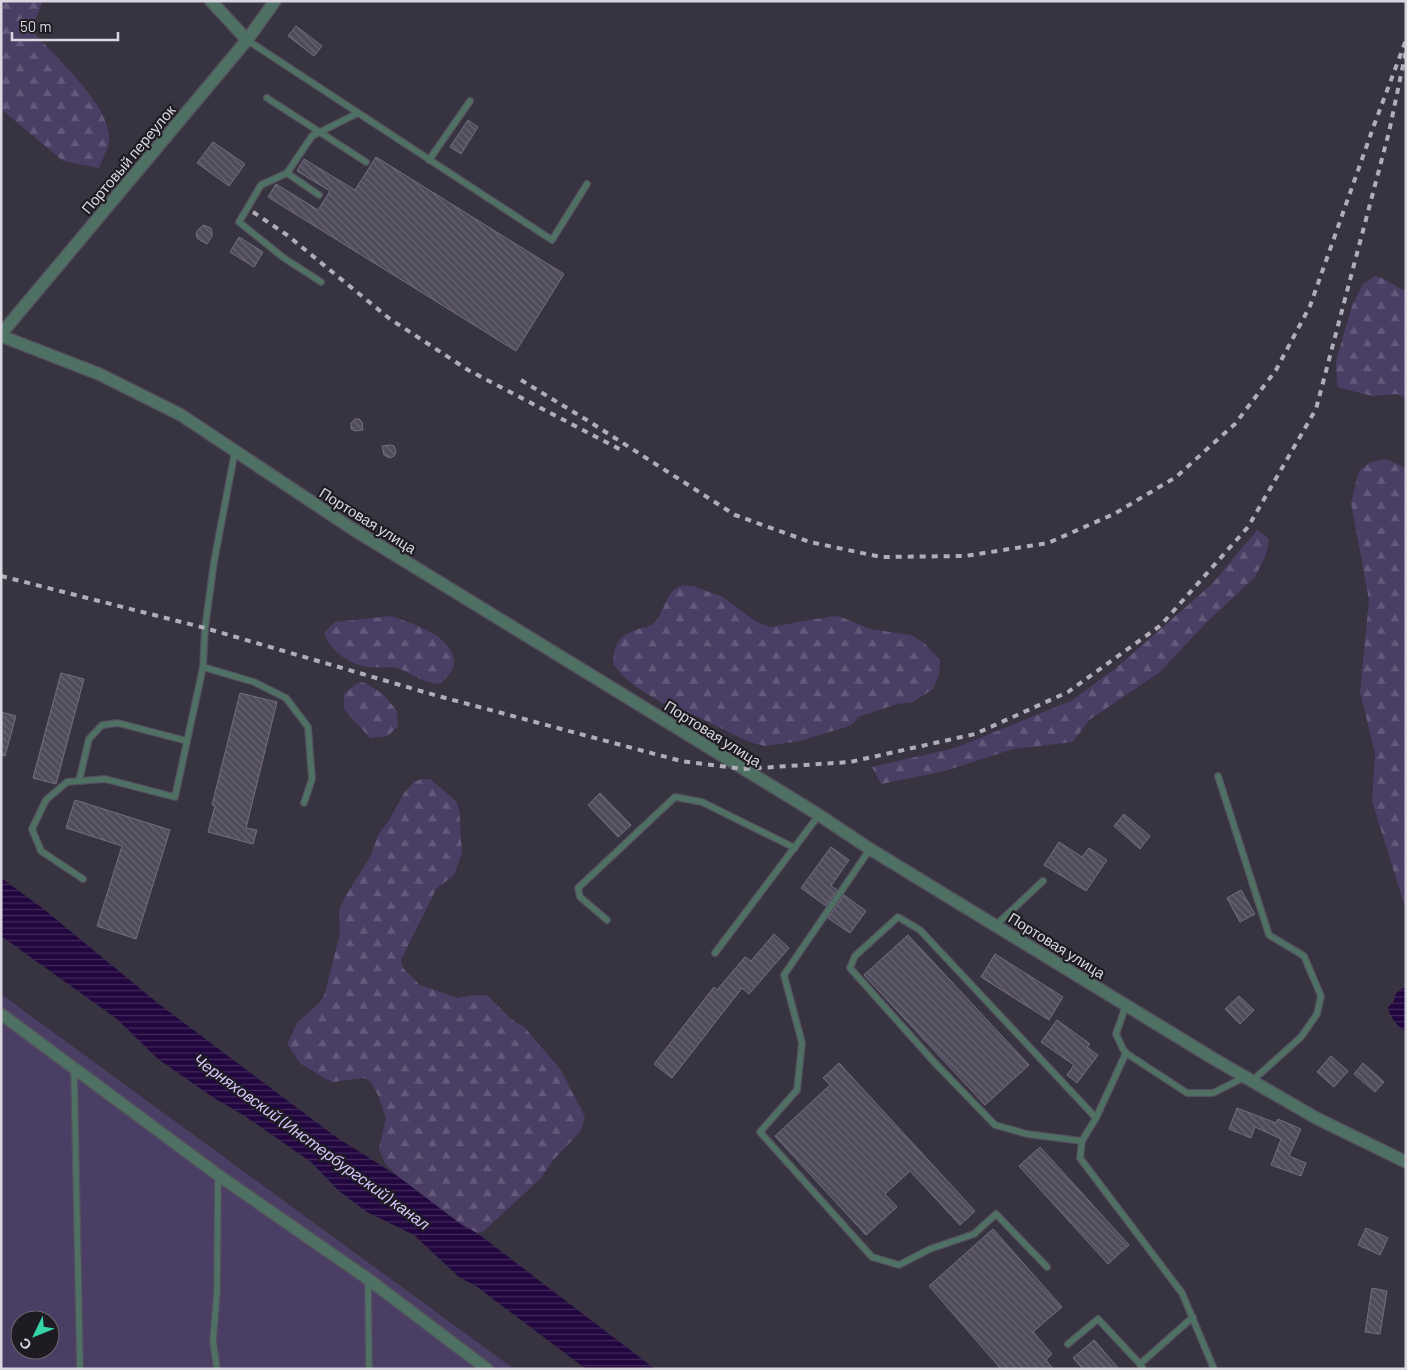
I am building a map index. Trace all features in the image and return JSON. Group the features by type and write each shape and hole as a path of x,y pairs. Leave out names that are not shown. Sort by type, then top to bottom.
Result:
{"street":[{"path":"211,1 247,40"},
{"name":"Портовый переулок","path":"1,335 247,40 275,1"},
{"name":"Портовая улица","path":"1,335 99,374 181,415 351,528 870,849 1248,1079 1316,1118 1406,1162"},
{"path":"1,1014 218,1174 368,1279 487,1369"}],"lane":[{"path":"247,40 552,240 587,184"},
{"path":"267,98 366,162"},
{"path":"429,160 470,100"},
{"path":"321,282 284,258 238,222 261,185 287,173 312,136 358,113"},
{"path":"287,173 319,195"},
{"path":"83,879 41,850 32,830 46,800 67,782 104,779 175,798 202,667 214,562 235,451"},
{"path":"202,667 254,682 286,698 308,727 312,779 304,802"},
{"path":"79,781 89,739 102,725 118,723 187,741"},
{"path":"1126,1005 1116,1034 1123,1049 1126,1053 1187,1093 1213,1093 1248,1079 1301,1037 1317,1014 1321,996 1304,956 1269,935 1218,776"},
{"path":"607,920 580,897 578,888 675,797 702,802 795,848"},
{"path":"715,953 819,816"},
{"path":"870,849 784,975 802,1043 797,1090 760,1132 872,1257 899,1265 930,1249 974,1234 996,1214 1047,1267"},
{"path":"996,925 1043,881"},
{"path":"1082,1142 1027,1134 996,1125 935,1063 850,968 855,956 898,917 920,930 1096,1118"},
{"path":"1126,1053 1096,1118 1082,1142 1080,1158 1182,1293 1214,1369"},
{"path":"74,1067 80,1369"},
{"path":"217,1369 214,1341 217,1292 218,1174"},
{"path":"368,1279 369,1369"},
{"path":"1068,1344 1098,1319 1142,1366 1192,1318"}],"green space":[{"path":"1,1 43,1 31,30 80,82 102,114 108,129 109,143 99,168 63,161 1,109"},
{"path":"1375,276 1406,291 1406,398 1396,394 1372,396 1337,387 1336,361 1352,306 1363,284"},
{"path":"1386,459 1406,468 1406,910 1372,801 1375,754 1360,692 1369,600 1351,503 1359,471 1371,462"},
{"path":"1257,530 1269,539 1266,555 1255,577 1206,623 1160,672 1089,720 1073,742 1013,749 945,771 881,784 872,767 955,748 1071,701 1116,668 1212,584"},
{"path":"693,586 723,597 755,621 770,627 833,616 841,617 870,629 911,635 924,643 940,660 939,675 933,689 913,702 897,704 858,717 852,725 800,741 765,746 749,742 698,717 662,703 635,686 613,664 619,640 633,631 655,622 671,594 678,587"},
{"path":"392,616 421,627 441,639 448,646 453,655 454,665 450,673 440,684 424,681 400,669 362,666 348,660 331,646 324,633 335,622"},
{"path":"363,682 383,694 397,711 398,726 388,736 370,738 344,709 344,694 356,684"},
{"path":"430,779 456,801 459,808 462,853 454,875 436,889 401,960 403,968 420,985 457,998 473,995 488,996 511,1019 524,1027 561,1070 585,1117 580,1132 554,1159 541,1178 484,1231 477,1233 462,1225 396,1175 385,1163 379,1149 386,1118 378,1095 370,1081 363,1078 333,1082 326,1079 301,1064 287,1044 297,1023 324,996 340,934 339,910 345,897 370,857 379,833 388,822 404,793 414,782"},
{"path":"1,994 514,1369 1,1369"}],"water":[{"name":"Черняховский (Инстербургский) канал","path":"1,878 41,907 160,1005 336,1137 396,1175 462,1225 477,1233 655,1369 586,1369 476,1286 459,1277 414,1235 367,1212 339,1191 311,1162 158,1059 117,1019 1,936"},
{"path":"1406,987 1406,1031 1394,1021 1388,1007 1394,1001 1397,992"}],"building":[{"path":"296,26 322,46 314,56 288,36"},
{"path":"468,120 478,127 461,154 450,147"},
{"path":"213,142 245,164 229,186 197,163"},
{"path":"376,157 564,274 516,351 268,197 276,184 318,210 330,191 297,171 304,159 355,190"},
{"path":"203,225 211,228 212,232 212,236 207,244 198,239 196,235"},
{"path":"239,237 263,252 254,267 230,252"},
{"path":"355,419 359,419 362,422 363,430 355,431 351,429 351,423"},
{"path":"382,446 394,446 396,452 390,458 384,455"},
{"path":"61,673 84,679 56,784 33,778"},
{"path":"240,693 277,702 246,828 257,830 253,844 208,832 215,806 212,805"},
{"path":"1,712 16,716 5,756 1,755"},
{"path":"600,793 631,825 618,837 588,805"},
{"path":"75,800 170,830 136,939 97,926 122,846 66,828"},
{"path":"1124,814 1150,836 1140,849 1114,826"},
{"path":"1059,842 1082,857 1089,848 1107,860 1086,891 1044,865"},
{"path":"831,847 849,860 831,886 837,890 826,906 801,888"},
{"path":"1241,890 1255,914 1240,922 1227,898"},
{"path":"844,895 866,911 850,933 828,918"},
{"path":"774,934 789,948 749,994 742,988 672,1078 654,1064 714,987 717,990 745,957 751,961"},
{"path":"908,935 1029,1065 985,1105 864,975"},
{"path":"995,954 1063,997 1049,1020 981,977"},
{"path":"1239,996 1254,1010 1240,1024 1225,1009"},
{"path":"1057,1020 1090,1044 1087,1047 1098,1055 1077,1083 1067,1075 1074,1065 1041,1042"},
{"path":"1331,1056 1348,1071 1334,1087 1317,1072"},
{"path":"839,1063 975,1211 960,1225 910,1171 885,1194 897,1207 866,1235 775,1136 830,1085 823,1078"},
{"path":"1363,1063 1384,1082 1375,1092 1354,1074"},
{"path":"1237,1108 1276,1123 1278,1119 1301,1129 1289,1156 1306,1163 1301,1176 1271,1165 1281,1139 1255,1127 1251,1138 1229,1129"},
{"path":"1040,1147 1129,1245 1108,1264 1019,1166"},
{"path":"1366,1228 1388,1238 1380,1255 1358,1245"},
{"path":"993,1229 1062,1307 1033,1332 1052,1354 1046,1360 1053,1369 1001,1369 929,1286"},
{"path":"1372,1288 1387,1291 1380,1334 1365,1332"},
{"path":"1094,1340 1119,1369 1083,1369 1073,1358"}],"railway":[{"path":"521,380 735,515 810,542 881,557 965,556 1048,543 1114,514 1176,477 1235,424 1276,370 1310,306 1406,40"},
{"path":"1,576 205,628 438,696 681,761 743,769 850,762 975,734 1068,692 1161,625 1248,527 1316,409 1389,132 1406,51"},
{"path":"253,212 287,235 390,319 468,370 623,451"}]}
